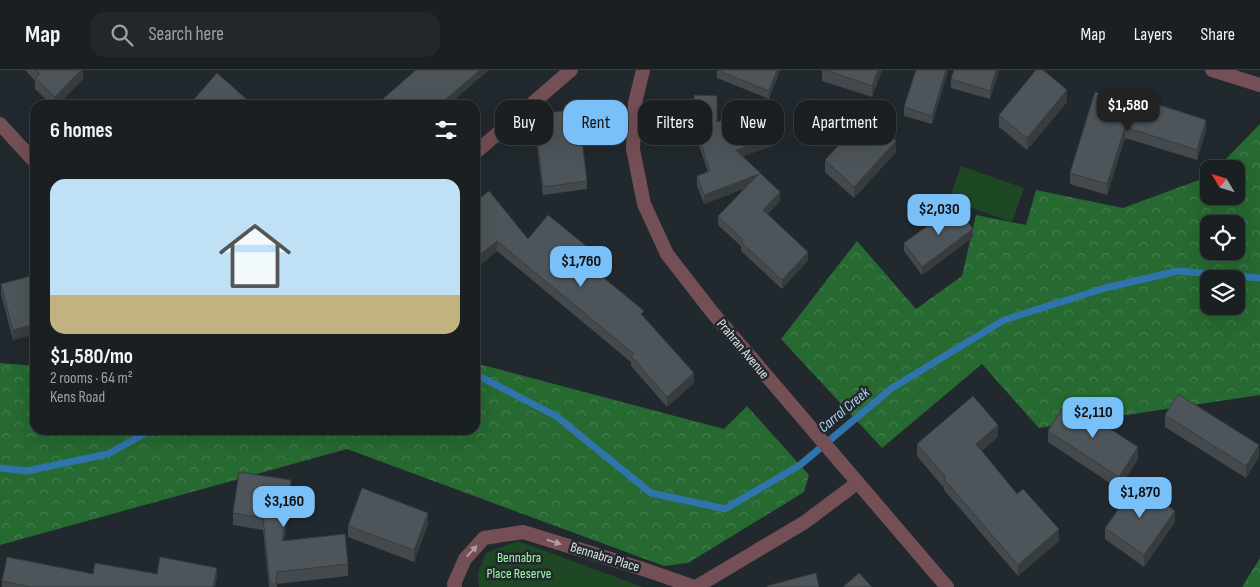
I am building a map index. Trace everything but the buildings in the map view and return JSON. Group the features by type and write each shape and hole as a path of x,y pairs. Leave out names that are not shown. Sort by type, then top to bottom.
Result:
{"street":[{"path":"480,150 570,70"},
{"name":"Prahran Avenue","path":"642,70 635,103 633,149 644,204 668,254 712,312 947,587"},
{"path":"1212,70 1260,85"},
{"path":"0,124 30,157"},
{"name":"Bennabra Place","path":"455,587 454,584 465,559 484,538 524,532 695,587 805,522 858,483"}],"green space":[{"path":"1260,124 1260,395 1039,428 982,364 882,448 781,339 857,241 916,309 962,276 976,215 1026,225 1036,190 1123,208 1200,179 1200,205 1245,205 1245,160 1225,160"},
{"path":"961,166 1024,188 1012,222 949,200"},
{"path":"0,363 30,366 30,435 480,435 480,364 724,429 747,406 809,475 804,492 688,563 664,566 347,449 0,545"},
{"name":"Bennabra Place Reserve","path":"518,541 643,587 479,587 478,573 486,553"},
{"path":"1260,558 1260,587 1242,587"}],"waterway":[{"name":"Carrol Creek","path":"480,377 556,416 651,493 725,509 800,465 892,388 1004,320 1105,288 1178,271 1260,278"},
{"name":"Carrol Creek","path":"0,468 27,471 108,454 142,435"}]}
